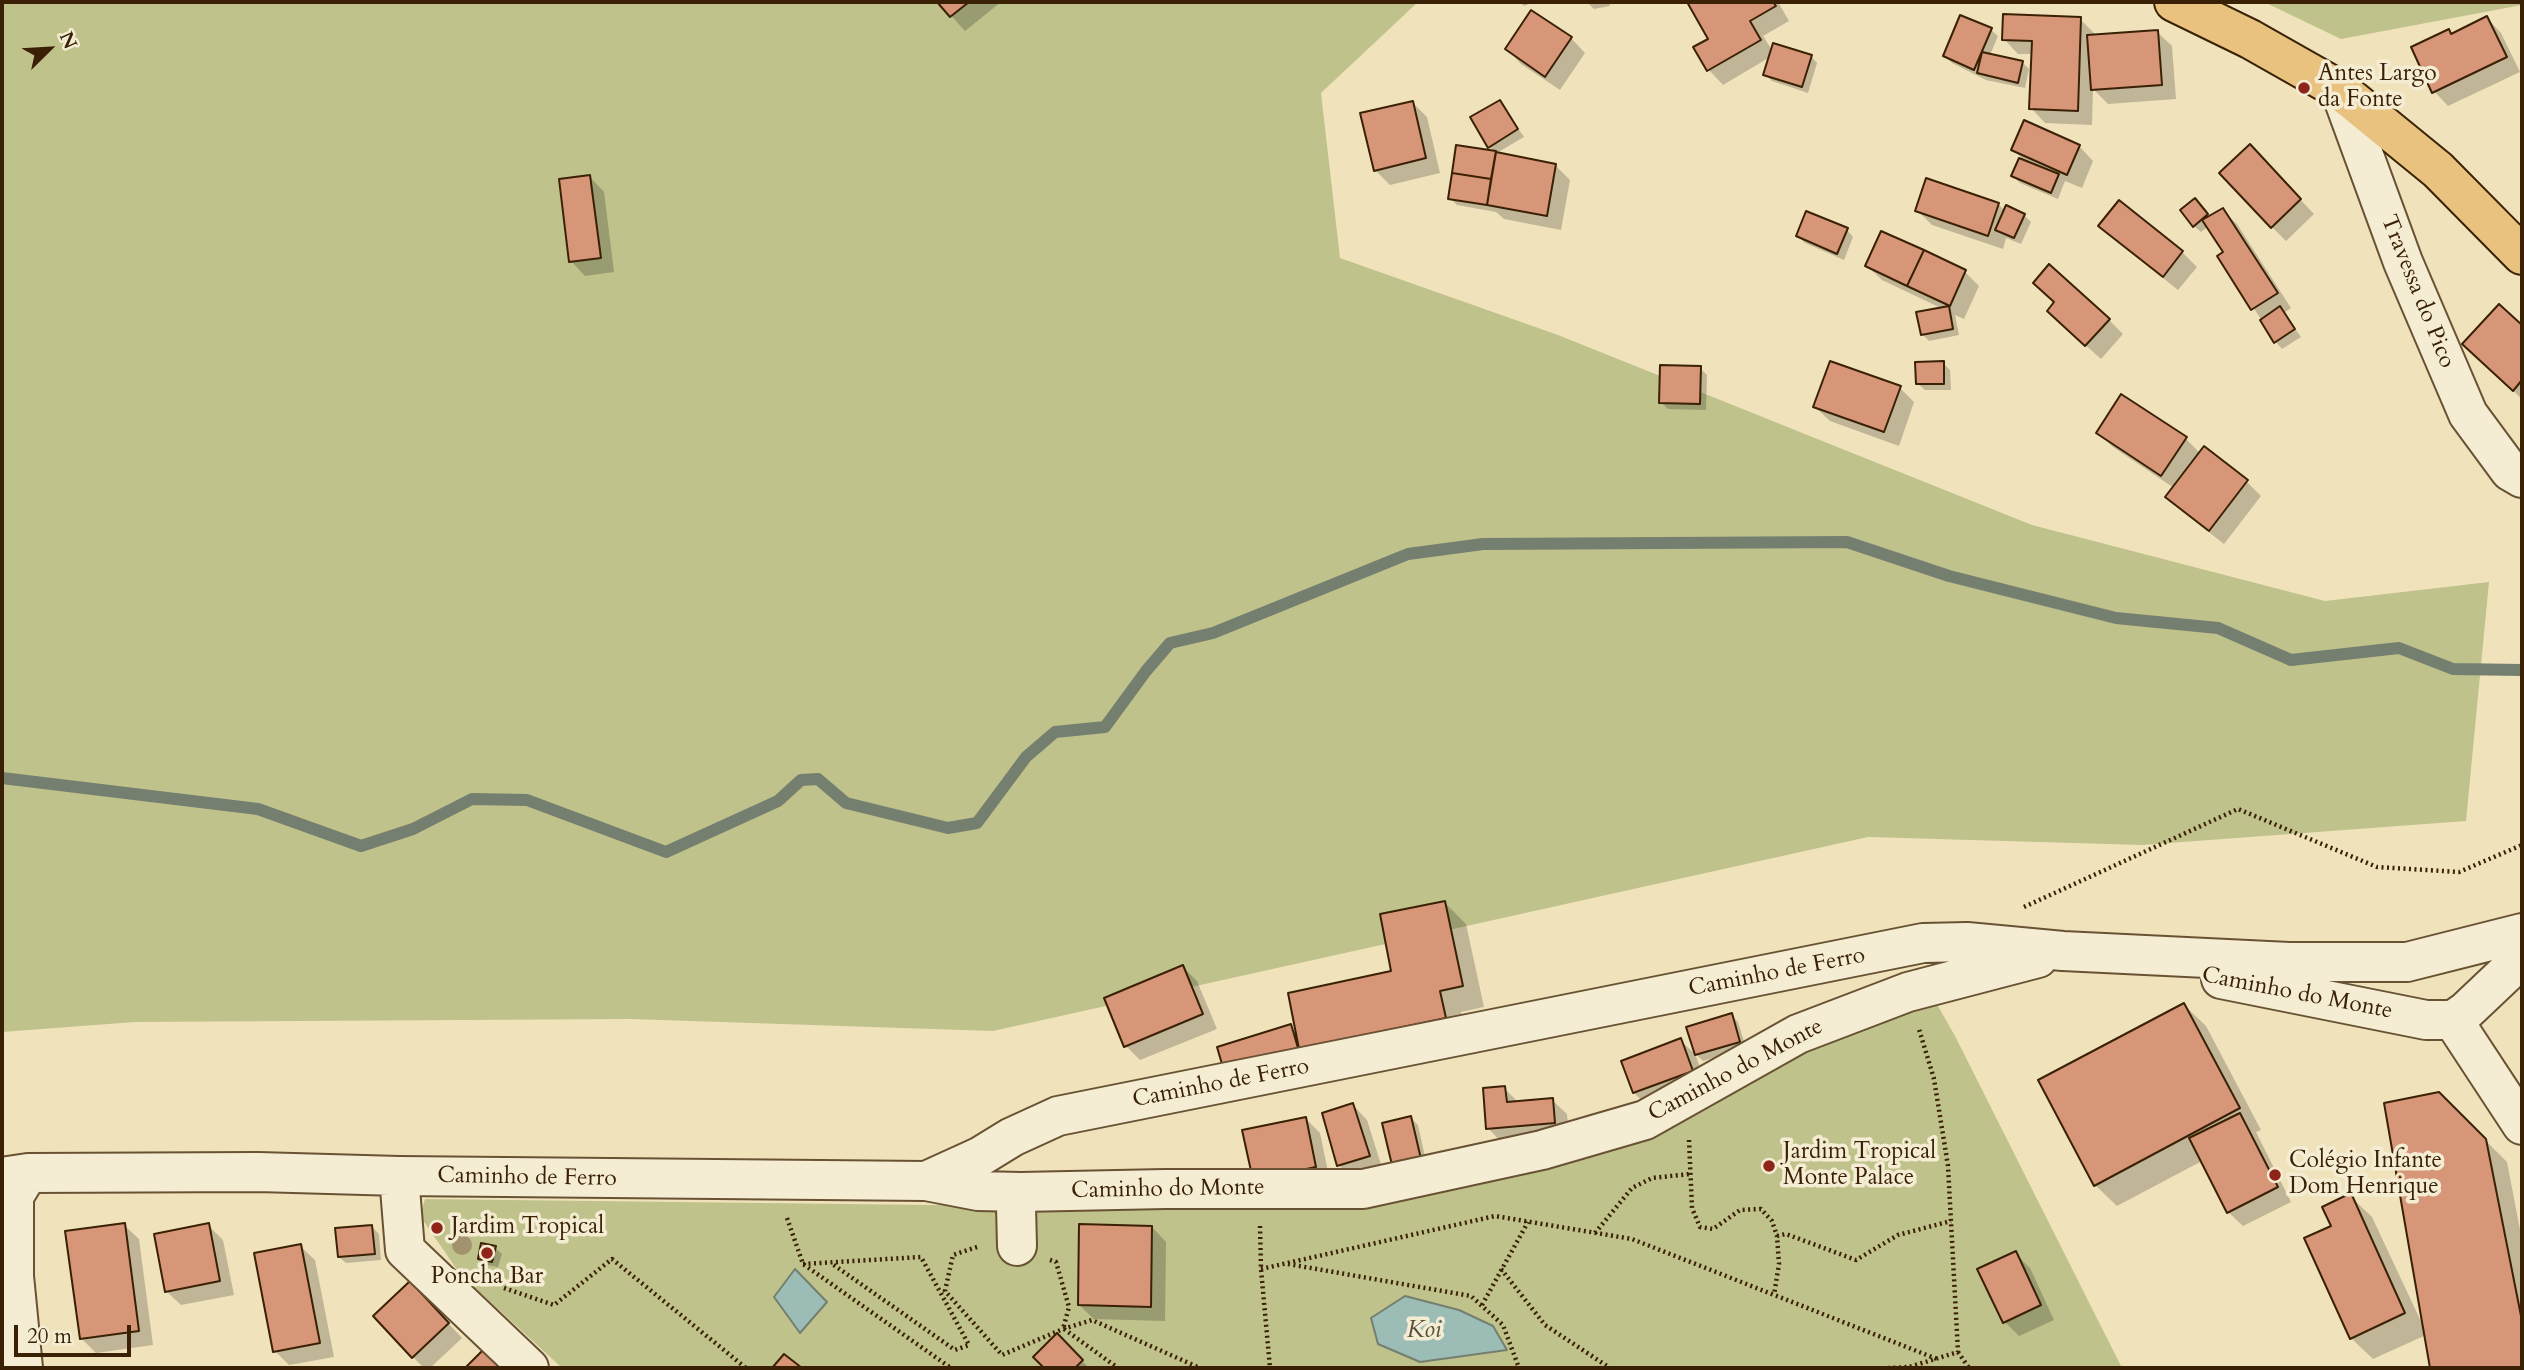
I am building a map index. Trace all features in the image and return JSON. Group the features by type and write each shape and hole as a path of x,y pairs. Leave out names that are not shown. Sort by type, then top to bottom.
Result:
{"main road":[{"path":"2174,2 2250,39 2340,90 2438,170 2522,254"}],"street":[{"name":"Travessa do Pico","path":"2340,90 2408,274 2468,414 2510,471 2522,478"},
{"name":"Caminho de Ferro","path":"15,1175 258,1171 399,1177 926,1181 1058,1116 1923,943 1967,942 2063,951 2289,962 2407,962 2522,933"},
{"name":"Caminho do Monte","path":"926,1181 978,1191 1363,1189 1542,1150 1645,1120 1798,1034 1908,992 2063,951 2257,985 2426,1020 2453,1020"},
{"path":"2522,958 2453,1020 2522,1125"},
{"path":"1017,1246 1016,1206 1034,1192 1037,1184 1031,1175 1028,1161 1040,1124"},
{"path":"981,1156 1034,1192"},
{"path":"15,1175 14,1276 23,1368"},
{"path":"399,1177 405,1250 530,1368"}],"path":[{"path":"2023,908 2238,809 2377,867 2459,872 2522,845"},
{"path":"1908,992 1934,1079 1948,1166 1958,1353 1969,1368"},
{"path":"1689,1137 1692,1208 1700,1227 1713,1229 1740,1210 1761,1209 1772,1221 1777,1236 1779,1264 1774,1295"},
{"path":"1595,1233 1632,1188 1652,1178 1690,1174"},
{"path":"785,1211 803,1264 951,1368"},
{"path":"1261,1269 1495,1216 1632,1239 1937,1359"},
{"path":"1260,1218 1261,1269 1270,1368"},
{"path":"1777,1236 1786,1234 1856,1260 1898,1235 1951,1221"},
{"path":"1482,1305 1528,1222"},
{"path":"1017,1246 1056,1262 1069,1307 1063,1329"},
{"path":"953,1255 945,1291 1002,1355 1063,1329 1092,1320 1200,1368"},
{"path":"803,1264 921,1256 969,1345 955,1350 831,1263"},
{"path":"497,1285 555,1305 612,1259 746,1368"},
{"path":"1285,1264 1471,1296 1503,1325 1520,1368"},
{"path":"1501,1269 1545,1325 1610,1368"},
{"path":"1063,1329 1118,1368"},
{"path":"1888,1368 1909,1367 1958,1353"}],"green space":[{"path":"2,2 1418,2 1321,93 1340,258 1558,335 2032,525 2325,601 2489,582 2466,821 2142,845 1868,837 993,1031 630,1019 135,1022 2,1032"},
{"path":"2264,2 2522,2 2522,5 2341,39"},
{"name":"Jardim Tropical Monte Palace","path":"1930,992 1955,1036 2122,1368 562,1368 460,1274 420,1216 425,1199 1016,1206 1385,1199"}],"water":[{"path":"795,1269 827,1302 800,1333 774,1297"},
{"name":"Koi","path":"1405,1296 1459,1310 1493,1326 1507,1350 1420,1362 1378,1344 1371,1318"}],"building":[{"path":"937,2 969,2 950,17"},
{"path":"1687,2 1773,2 1776,6 1750,21 1761,40 1707,71 1693,47 1708,39"},
{"path":"1531,10 1572,37 1545,77 1505,49"},
{"path":"2003,14 2081,17 2078,111 2029,109 2032,41 2002,40"},
{"path":"1960,15 1992,28 1974,70 1943,56"},
{"path":"2487,16 2507,57 2432,93 2411,47 2449,29 2451,34"},
{"path":"2158,30 2162,85 2091,90 2087,35"},
{"path":"1773,43 1812,55 1802,87 1763,75"},
{"path":"1982,52 2023,61 2018,83 1977,73"},
{"path":"1500,100 1518,129 1488,148 1470,117"},
{"path":"1413,101 1426,158 1374,171 1360,113"},
{"path":"2024,120 2080,145 2067,175 2011,150"},
{"path":"2250,144 2301,199 2271,228 2219,173"},
{"path":"1456,145 1496,151 1491,179 1452,173"},
{"path":"1496,152 1556,164 1547,216 1487,205"},
{"path":"2019,158 2059,174 2051,193 2011,176"},
{"path":"1452,173 1491,179 1487,205 1448,199"},
{"path":"590,175 601,258 569,262 559,179"},
{"path":"1926,178 1999,203 1988,236 1915,211"},
{"path":"2195,198 2208,214 2193,227 2180,210"},
{"path":"2119,200 2183,251 2163,277 2098,226"},
{"path":"2006,205 2025,214 2014,238 1995,230"},
{"path":"2223,208 2278,293 2251,310 2217,256 2223,252 2202,220"},
{"path":"1806,211 1848,228 1837,254 1796,236"},
{"path":"1881,231 1924,250 1907,286 1865,266"},
{"path":"1924,250 1966,270 1950,306 1907,286"},
{"path":"2049,264 2110,319 2085,346 2047,311 2054,302 2033,283"},
{"path":"2499,304 2522,325 2522,380 2513,391 2462,344"},
{"path":"1949,306 1953,329 1921,335 1916,312"},
{"path":"2280,306 2295,329 2274,343 2260,320"},
{"path":"1830,361 1901,386 1884,432 1813,407"},
{"path":"1944,361 1944,384 1916,384 1915,362"},
{"path":"1660,365 1701,366 1700,404 1659,403"},
{"path":"2121,394 2187,437 2161,476 2096,433"},
{"path":"2204,446 2248,480 2209,531 2165,497"},
{"path":"1445,901 1463,986 1440,991 1446,1018 1299,1049 1288,993 1391,971 1380,914"},
{"path":"1183,965 1203,1014 1124,1047 1104,998"},
{"path":"2184,1003 2240,1108 2094,1186 2038,1080"},
{"path":"1732,1013 1740,1042 1695,1055 1686,1027"},
{"path":"1291,1024 1298,1048 1224,1071 1217,1047"},
{"path":"1681,1038 1693,1071 1633,1093 1621,1061"},
{"path":"1505,1086 1507,1102 1553,1098 1555,1123 1486,1129 1483,1088"},
{"path":"2439,1092 2486,1139 2522,1321 2522,1368 2430,1368 2384,1103"},
{"path":"1353,1103 1370,1156 1337,1166 1322,1113"},
{"path":"2240,1113 2278,1187 2227,1213 2189,1138"},
{"path":"1411,1116 1421,1159 1392,1165 1382,1123"},
{"path":"1306,1117 1316,1167 1253,1180 1242,1130"},
{"path":"2351,1193 2405,1313 2350,1339 2304,1238 2331,1226 2322,1207"},
{"path":"125,1223 139,1331 80,1339 65,1231"},
{"path":"209,1223 220,1281 165,1292 154,1234"},
{"path":"1079,1224 1152,1226 1151,1307 1078,1305"},
{"path":"372,1225 375,1254 338,1257 335,1228"},
{"path":"481,1243 496,1246 492,1262 478,1259"},
{"path":"301,1244 320,1343 273,1352 254,1253"},
{"path":"2016,1251 2041,1305 2003,1323 1977,1269"},
{"path":"410,1281 449,1323 412,1358 373,1316"},
{"path":"1057,1333 1083,1360 1075,1368 1044,1368 1033,1357"},
{"path":"483,1350 501,1368 465,1368"},
{"path":"784,1354 802,1368 772,1368"}],"waterway":[{"path":"2,778 258,809 361,846 413,829 472,799 527,800 666,852 778,801 801,780 818,779 846,803 948,828 977,823 1026,757 1055,732 1105,727 1170,643 1213,633 1408,554 1483,544 1847,542 1949,576 2116,618 2218,628 2291,660 2399,648 2453,669 2522,670"}],"place":[{"name":"Antes Largo da Fonte","path":"2304,88"},
{"name":"Jardim Tropical Monte Palace","path":"1769,1166"},
{"name":"Colégio Infante Dom Henrique","path":"2275,1175"},
{"name":"Jardim Tropical","path":"437,1228"},
{"name":"Poncha Bar","path":"487,1253"}]}
